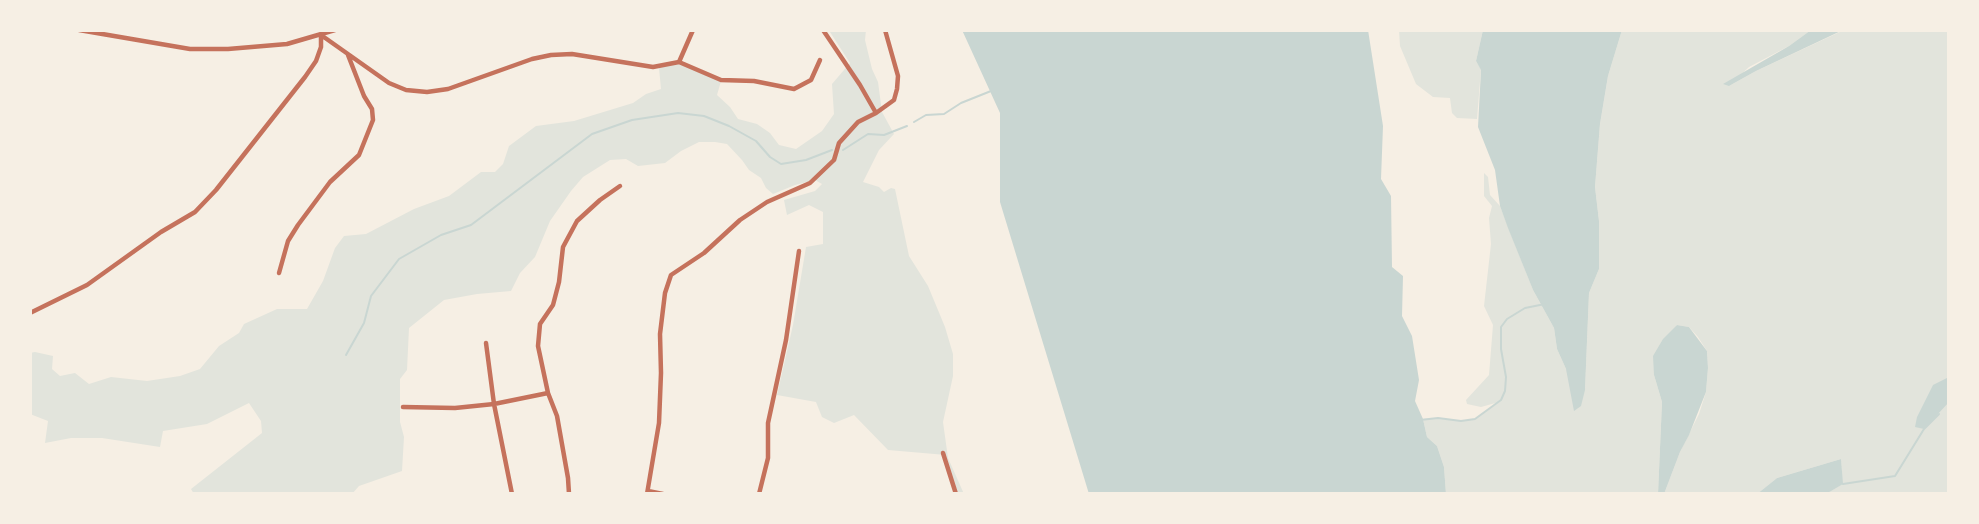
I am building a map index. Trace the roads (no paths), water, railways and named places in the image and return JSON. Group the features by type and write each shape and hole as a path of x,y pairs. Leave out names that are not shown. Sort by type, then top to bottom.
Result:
{"street":[{"path":"79,30 190,49 278,45 335,30"},
{"path":"679,62 693,30"},
{"path":"823,30 876,113"},
{"path":"663,494 648,492 658,423 661,373 660,334 665,293 671,275 704,253 740,220 767,202 810,183 834,160 839,143 858,122 894,100 898,76 885,30"},
{"path":"321,35 389,83 406,90 427,92 448,89 532,59 551,55 572,54 652,68 679,62 721,80 754,81 794,89 811,80 820,60"},
{"path":"30,313 87,285 152,238 195,212 216,190 305,78 316,61 321,47 321,35"},
{"path":"279,273 288,241 330,182 359,155 373,120 372,109 364,96 348,56"},
{"path":"569,494 556,416 548,393 538,346 540,324 553,305 563,247 577,221 620,186"},
{"path":"759,494 768,458 768,423 786,340 799,251"},
{"path":"486,343 494,404 512,494"},
{"path":"403,407 455,408 494,404 548,393"},
{"path":"943,453 956,494"}],"waterway":[{"path":"914,122 926,115 944,114 961,103 991,91"},
{"path":"346,355 364,323 371,296 399,259 441,235 471,225 592,134 632,120 678,113 704,116 729,126 756,141 770,157 781,164 806,160 832,150"},
{"path":"843,150 868,134 884,135 907,126"},
{"path":"1420,420 1475,419 1501,400 1505,391 1506,377 1501,349 1501,327 1507,319 1525,308 1545,304"},
{"path":"1843,484 1895,476 1924,429 1939,414"}]}
